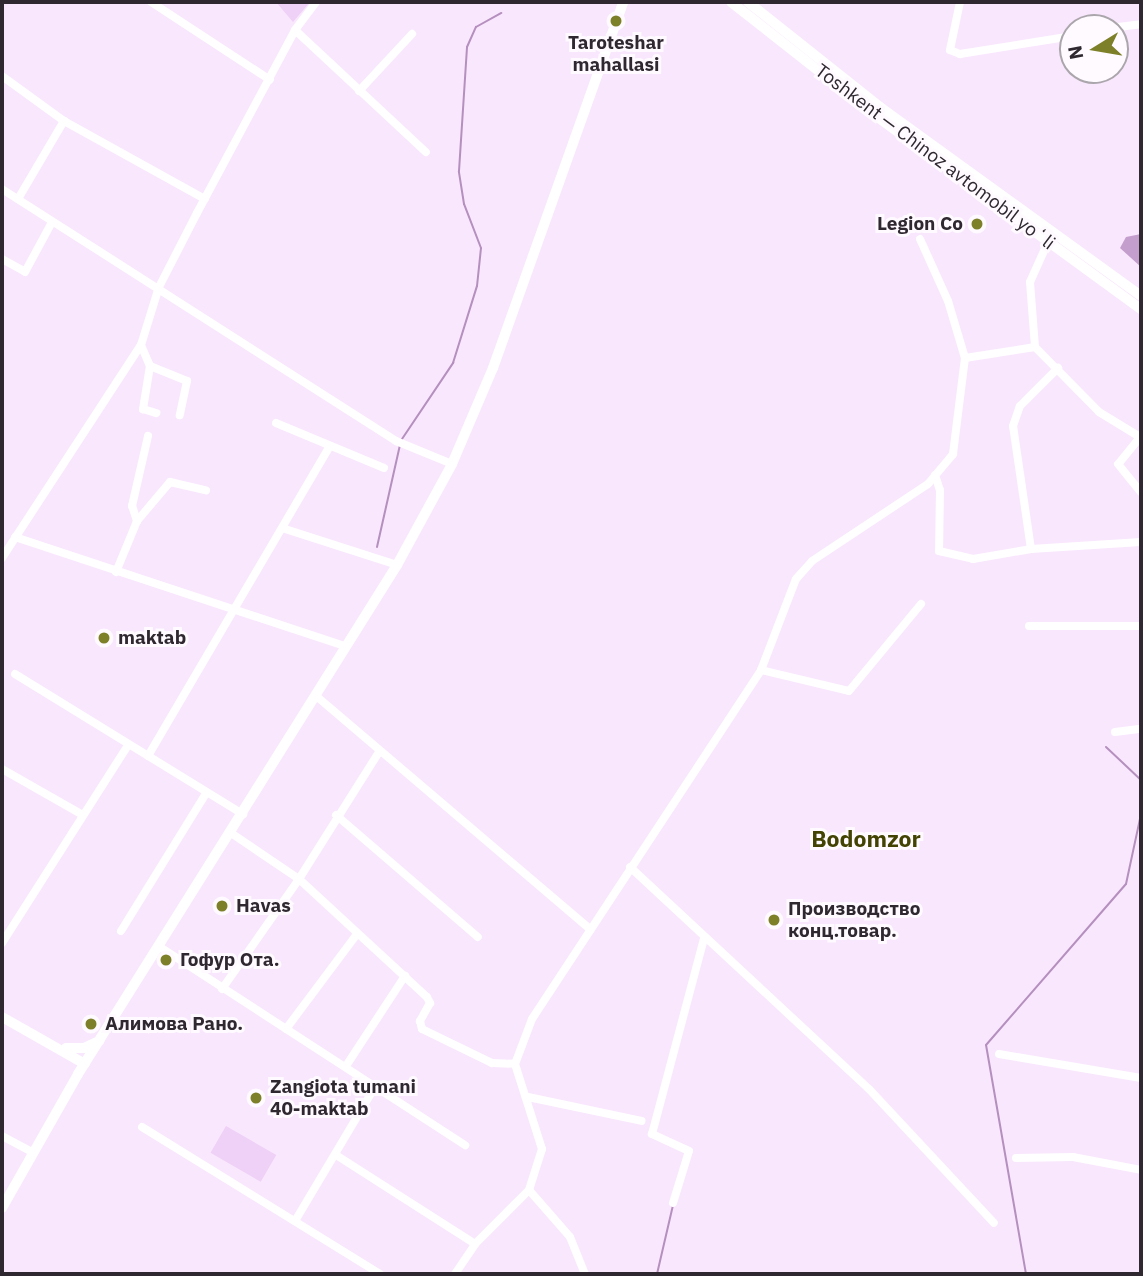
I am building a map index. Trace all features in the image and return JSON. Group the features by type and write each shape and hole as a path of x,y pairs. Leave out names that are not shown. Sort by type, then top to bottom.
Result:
{"highway":[{"path":"719,2 765,22"},
{"name":"Toshkent — Chinoz avtomobil yoʻli","path":"731,2 765,22 1141,296"},
{"name":"Toshkent — Chinoz avtomobil yoʻli","path":"748,2 765,22 1048,242 1141,309"},
{"path":"754,2 765,22"}],"main road":[{"path":"2,1208 32,1152 99,1041 397,565 452,464 493,368 623,2"},
{"path":"2,1020 61,1047 85,1064"},
{"path":"2,1020 85,1064"},
{"path":"61,1047 79,1049 99,1041"}],"street":[{"path":"152,2 270,80"},
{"path":"2,558 141,345 159,287 295,30 316,2"},
{"path":"960,2 950,50 960,54 1059,38"},
{"path":"295,30 426,152"},
{"path":"359,91 412,34"},
{"path":"2,76 64,121 205,199"},
{"path":"18,199 64,121"},
{"path":"2,189 396,441 452,464"},
{"path":"2,259 25,272 52,222"},
{"path":"455,1274 474,1244 529,1190 542,1149 528,1097 515,1064 532,1019 761,670 804,568 935,475 953,454 965,358 948,301 920,239"},
{"path":"1048,242 1030,282 1035,347 1099,412 1141,436 1118,464 1141,492"},
{"path":"141,345 150,366 143,409 156,413"},
{"path":"965,358 1035,347"},
{"path":"150,366 187,381 180,415"},
{"path":"1031,549 1013,426 1020,406 1058,368"},
{"path":"276,423 384,468"},
{"path":"137,521 132,506 148,436"},
{"path":"148,756 330,446"},
{"path":"935,475 939,551 974,559 1031,549 1141,542"},
{"path":"116,572 137,521 170,482 206,490"},
{"path":"282,528 397,565"},
{"path":"15,537 345,646"},
{"path":"761,670 849,691 921,604"},
{"path":"1030,626 1141,626"},
{"path":"15,674 243,814"},
{"path":"315,695 591,930"},
{"path":"1115,732 1141,729"},
{"path":"2,943 128,745"},
{"path":"222,989 299,879 379,752"},
{"path":"2,769 83,815"},
{"path":"121,931 207,792"},
{"path":"337,815 478,937"},
{"path":"231,833 299,879 429,999 419,1021 422,1029 492,1063 515,1064"},
{"path":"631,867 704,938 869,1089 994,1223"},
{"path":"286,1029 357,934"},
{"path":"673,1203 688,1149 652,1134 704,938"},
{"path":"160,947 222,989 376,1084 465,1145"},
{"path":"346,1066 405,976"},
{"path":"999,1054 1141,1078"},
{"path":"295,1221 376,1084"},
{"path":"528,1097 642,1121"},
{"path":"142,1127 380,1274"},
{"path":"2,1136 32,1152"},
{"path":"336,1154 474,1244"},
{"path":"1016,1158 1073,1157 1141,1170"},
{"path":"529,1190 570,1237 585,1274"}],"shaded area":[{"path":"276,2 310,2 293,22"},
{"path":"1141,234 1141,267 1120,248 1126,237"},
{"path":"226,1126 276,1155 261,1182 210,1153"}],"waterway":[{"path":"402,439 453,363 477,286 481,248 464,204 459,171 467,47 476,27 501,13"},
{"path":"377,547 400,445"},
{"path":"1106,747 1141,780"},
{"path":"1026,1274 986,1045 1126,884 1141,814"},
{"path":"657,1274 673,1205"}],"place":[{"name":"Taroteshar mahallasi","path":"616,21"},
{"name":"Legion Co","path":"977,224"},
{"name":"maktab","path":"104,638"},
{"name":"Havas","path":"222,906"},
{"name":"Производство конц.товар.","path":"774,920"},
{"name":"Гофур Ота.","path":"166,960"},
{"name":"Алимова Рано.","path":"91,1024"},
{"name":"Zangiota tumani 40-maktab","path":"256,1098"}],"district":[{"name":"Bodomzor","path":"866,838"}]}
